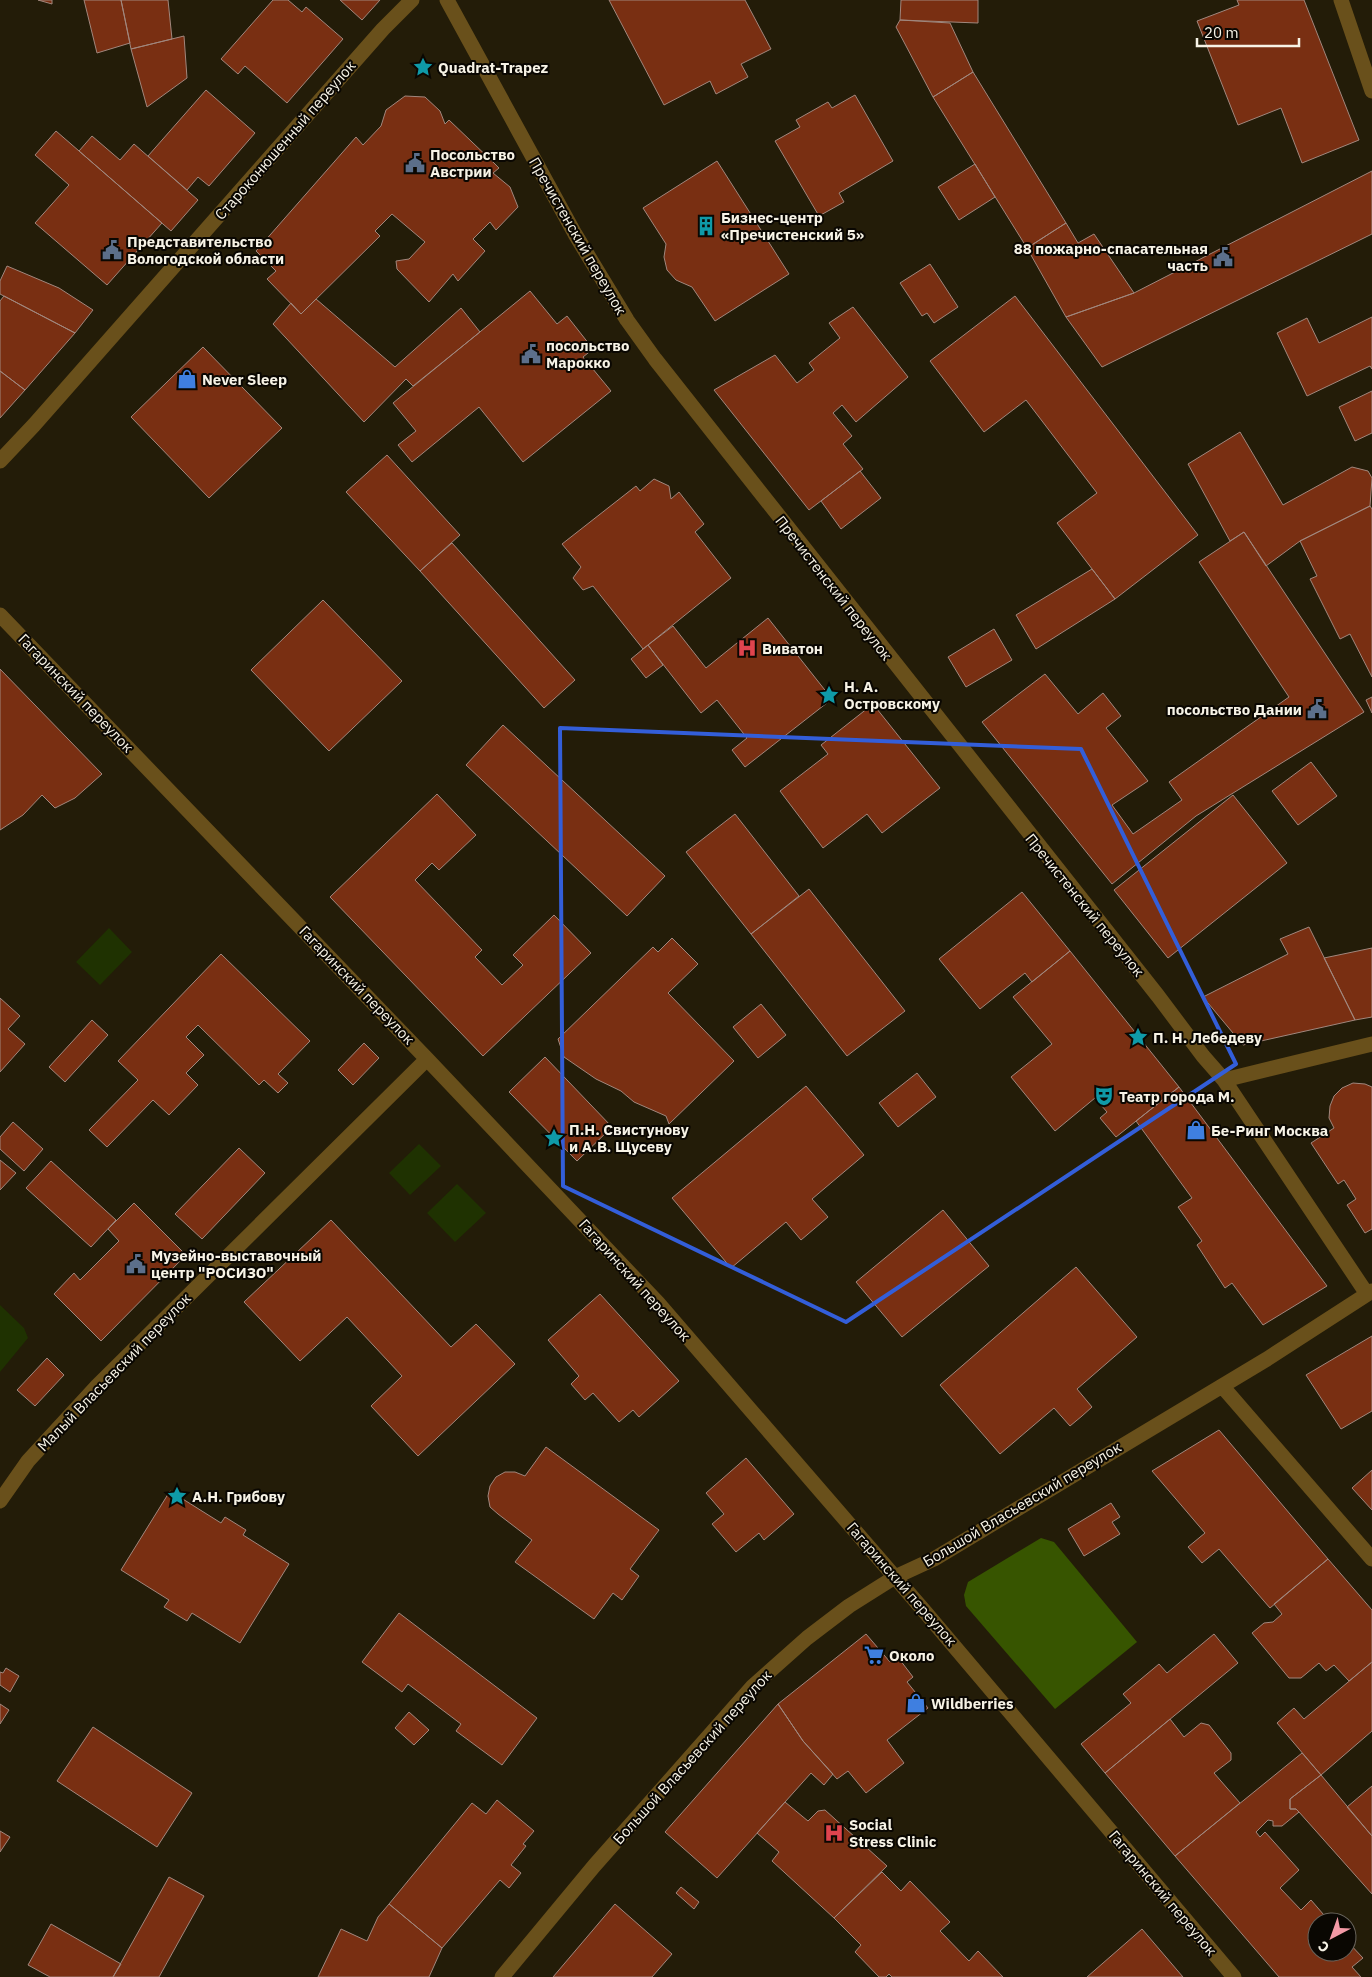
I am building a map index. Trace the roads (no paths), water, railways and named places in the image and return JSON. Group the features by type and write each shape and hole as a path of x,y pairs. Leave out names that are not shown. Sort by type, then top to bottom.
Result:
{"street":[{"name":"Староконюшенный переулок","path":"0,461 34,425 376,37 412,0"},
{"name":"Пречистенский переулок","path":"447,0 589,259 627,320 655,359 1203,1056 1224,1080 1370,1292"},
{"path":"1342,0 1372,91"},
{"name":"Гагаринский переулок","path":"0,615 427,1059 658,1303 895,1577 1234,1977"},
{"path":"1224,1080 1372,1044"},
{"name":"Малый Власьевский переулок","path":"0,1501 33,1455 97,1386 427,1059"},
{"name":"Большой Власьевский переулок","path":"502,1977 594,1866 753,1686 807,1638 849,1606 895,1577 934,1559 1267,1359 1370,1292"},
{"path":"1222,1386 1372,1559"}],"place":[{"name":"Quadrat-Trapez","path":"423,67"},
{"name":"Посольство Австрии","path":"415,163"},
{"name":"Бизнес-центр «Пречистенский 5»","path":"706,226"},
{"name":"Представительство Вологодской области","path":"112,250"},
{"name":"88 пожарно-спасательная часть","path":"1223,257"},
{"name":"посольство Марокко","path":"531,354"},
{"name":"Never Sleep","path":"187,379"},
{"name":"Виватон","path":"747,648"},
{"name":"Н. А. Островскому","path":"829,695"},
{"name":"посольство Дании","path":"1317,709"},
{"name":"П. Н. Лебедеву","path":"1138,1037"},
{"name":"Театр города М.","path":"1104,1096"},
{"name":"Бе-Ринг Москва","path":"1196,1130"},
{"name":"П.Н. Свистунову и А.В. Щусеву","path":"554,1138"},
{"name":"Музейно-выставочный центр \"РОСИЗО\"","path":"136,1264"},
{"name":"А.Н. Грибову","path":"177,1496"},
{"name":"Около","path":"874,1655"},
{"name":"Wildberries","path":"916,1703"},
{"name":"Social Stress Clinic","path":"834,1833"}]}
